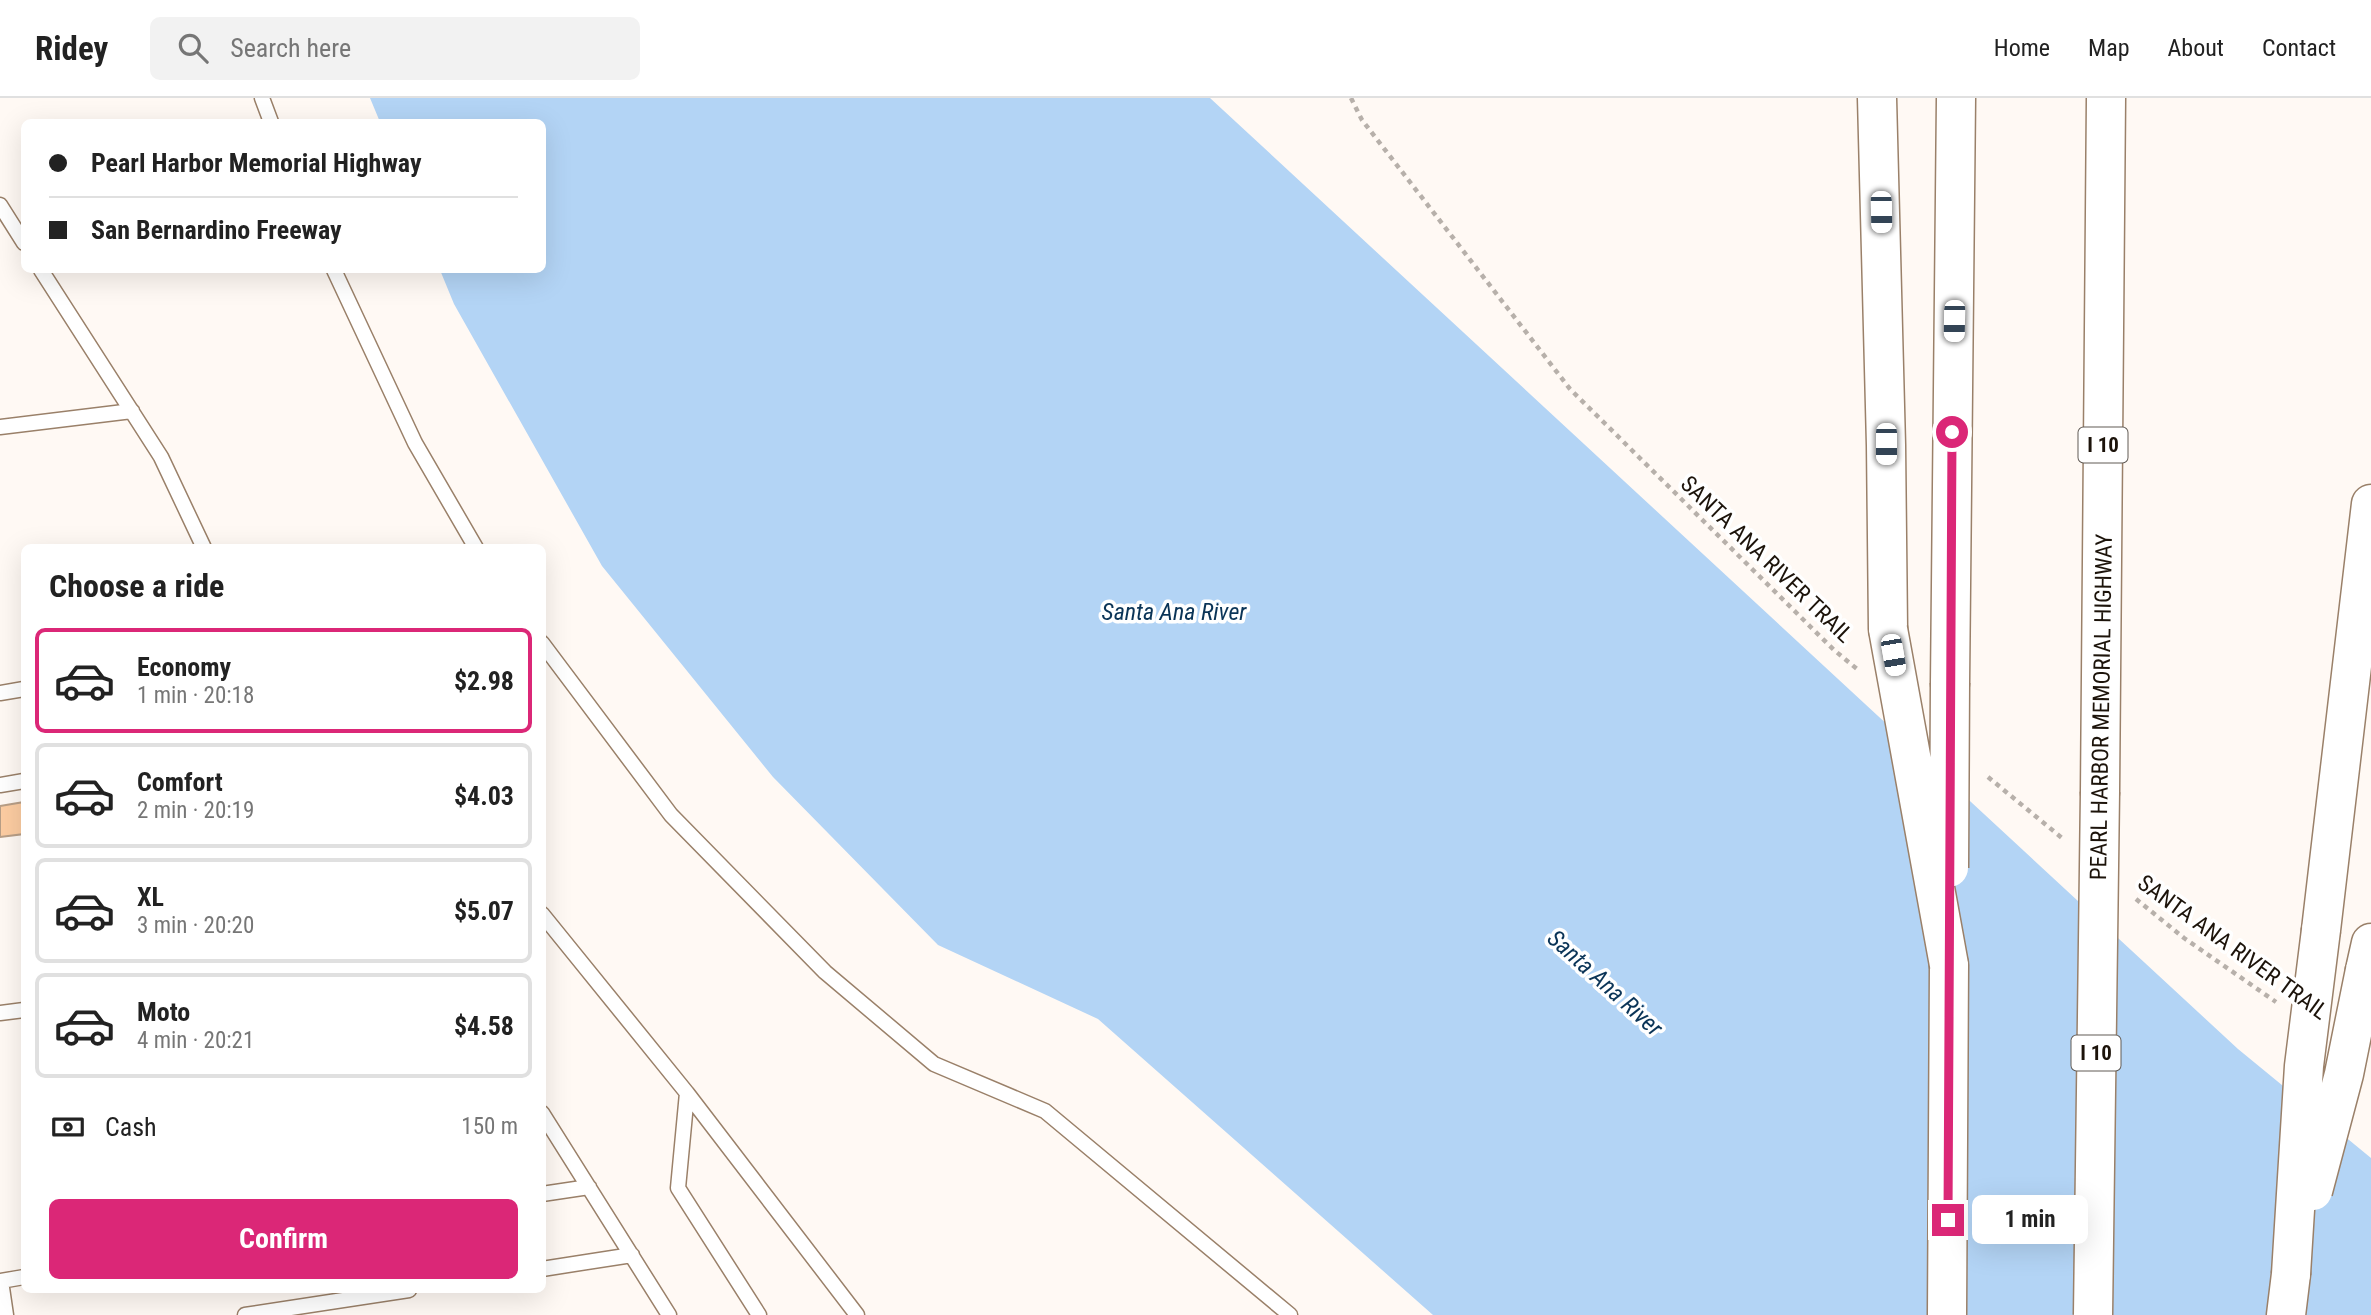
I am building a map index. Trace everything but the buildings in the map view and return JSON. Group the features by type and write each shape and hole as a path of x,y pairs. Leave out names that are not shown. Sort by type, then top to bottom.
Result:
{"highway":[{"path":"1877,98 1888,629 1949,965"},
{"path":"1947,1315 1956,98"},
{"name":"PEARL HARBOR MEMORIAL HIGHWAY","path":"2093,1315 2106,98"},
{"path":"2286,1315 2304,1066 2371,503"},
{"path":"2291,1274 2344,1074 2368,956"}],"lane":[{"path":"262,98 270,119"},
{"path":"0,205 21,238"},
{"path":"43,273 161,457 202,544"},
{"path":"335,273 415,443 474,544"},
{"path":"0,428 132,411"},
{"path":"546,648 671,814 825,972 934,1064 1045,1111 1290,1315"},
{"path":"0,693 21,690"},
{"path":"0,785 21,782"},
{"path":"546,919 687,1093 857,1315"},
{"path":"0,1013 21,1010"},
{"path":"687,1093 678,1188 759,1315"},
{"path":"546,1119 669,1315"},
{"path":"546,1193 589,1187"},
{"path":"546,1268 632,1255"},
{"path":"6,1315 1,1281 21,1278"},
{"path":"245,1315 389,1293"}],"path":[{"name":"SANTA ANA RIVER TRAIL","path":"1350,98 1362,120 1570,389 1833,650 1865,676"},
{"path":"1982,772 2067,842"},
{"name":"SANTA ANA RIVER TRAIL","path":"2131,895 2184,938 2283,1007"}],"water":[{"name":"Santa Ana River","path":"370,98 1210,98 2238,1049 2371,1158 2371,1315 1433,1315 1098,1019 938,945 773,777 602,566 454,304 441,273 546,273 546,119 379,119"}],"route":[{"path":"1948,1220 1952,432"}]}
